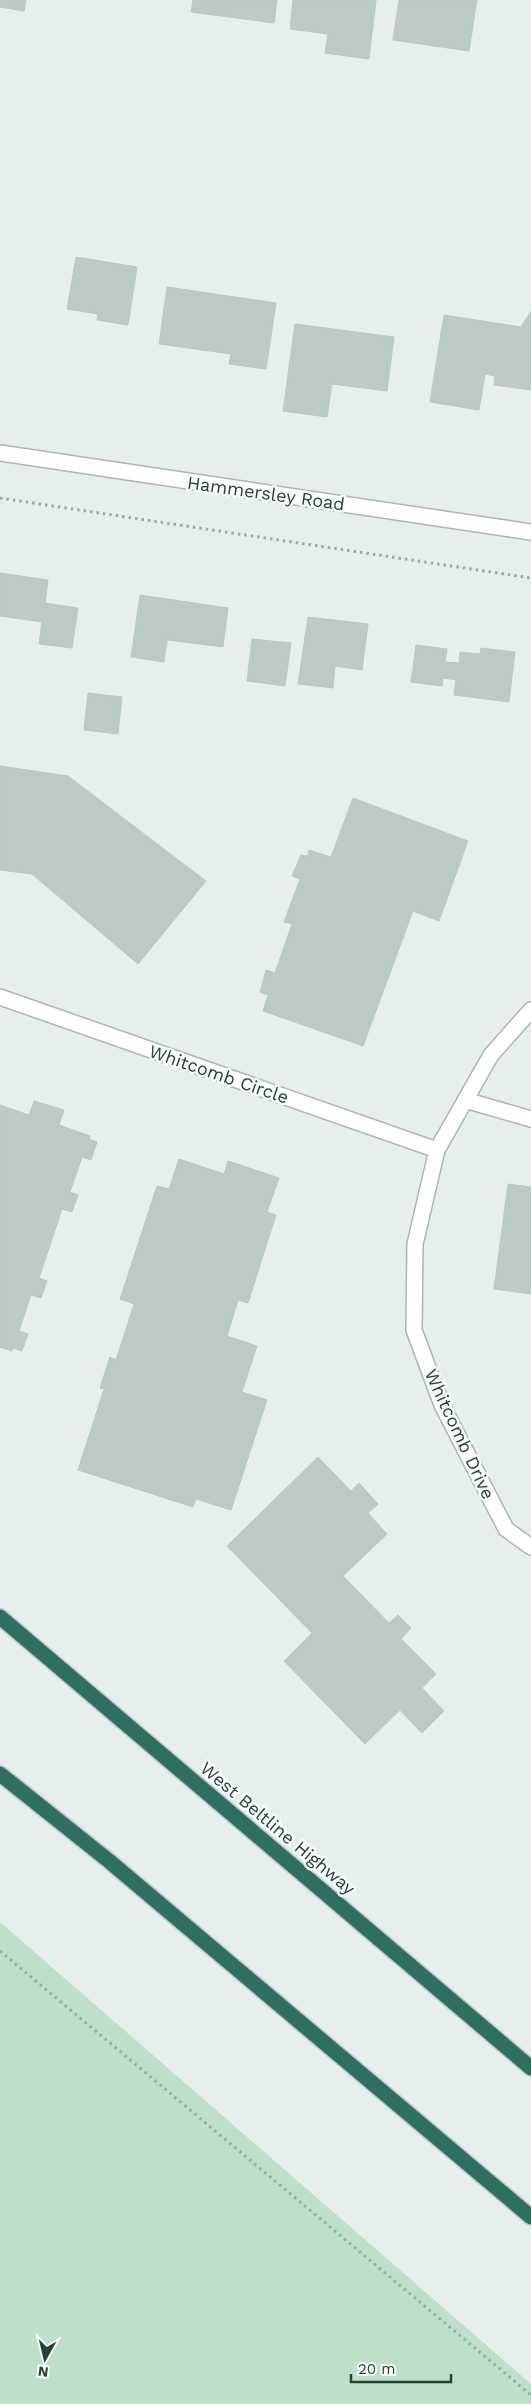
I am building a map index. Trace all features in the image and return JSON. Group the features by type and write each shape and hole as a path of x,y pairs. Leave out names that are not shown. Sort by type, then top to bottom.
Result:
{"highway":[{"name":"West Beltline Highway","path":"0,1617 531,2068"},
{"path":"0,1774 109,1861 531,2217"}],"street":[{"name":"Hammersley Road","path":"0,453 531,532"},
{"name":"Whitcomb Circle","path":"0,997 437,1150"},
{"name":"Whitcomb Drive","path":"531,1010 491,1055 437,1150 414,1244 414,1330 442,1405 506,1529 531,1547"},
{"path":"465,1100 531,1119"}],"path":[{"path":"0,498 531,578"},
{"path":"0,1951 531,2395"}],"green space":[{"path":"0,1922 531,2384 531,2404 0,2404"}],"building":[{"path":"0,0 26,0 24,11 0,7"},
{"path":"193,0 277,0 274,23 191,12"},
{"path":"293,0 376,0 369,59 325,53 328,34 290,29"},
{"path":"399,0 477,0 469,51 393,40"},
{"path":"76,257 137,267 128,325 97,320 98,314 67,309"},
{"path":"167,287 276,303 266,369 229,364 231,354 159,344"},
{"path":"531,311 531,390 494,385 495,376 485,374 479,410 430,402 444,315 521,327"},
{"path":"295,324 394,337 387,391 332,384 327,417 283,411"},
{"path":"0,573 48,580 45,603 78,608 72,648 39,644 42,622 0,616"},
{"path":"140,595 228,608 223,647 167,640 164,662 131,657"},
{"path":"308,617 368,624 362,670 335,666 333,688 298,684"},
{"path":"252,639 291,643 285,686 247,681"},
{"path":"416,645 447,649 445,662 459,663 460,652 480,654 481,648 515,652 509,702 454,695 456,680 443,678 442,686 411,682"},
{"path":"88,693 122,697 118,734 84,730"},
{"path":"0,766 68,776 206,881 138,964 32,874 0,870"},
{"path":"353,798 468,841 439,921 413,911 363,1046 263,1011 268,995 260,992 266,970 275,973 292,924 284,922 300,879 292,876 301,855 308,856 309,850 331,857"},
{"path":"34,1101 64,1110 59,1125 90,1136 89,1139 97,1142 91,1160 82,1157 70,1192 78,1195 72,1212 62,1209 39,1278 47,1281 41,1298 31,1295 19,1331 28,1334 22,1351 13,1348 12,1351 0,1347 0,1105 29,1115"},
{"path":"179,1159 224,1174 228,1161 279,1178 267,1212 276,1215 248,1303 238,1300 227,1336 257,1346 242,1392 267,1400 231,1510 196,1499 193,1507 78,1470 104,1389 100,1388 110,1357 116,1360 134,1304 120,1299 157,1186 169,1189"},
{"path":"508,1184 531,1187 531,1294 494,1289"},
{"path":"318,1457 351,1491 359,1483 378,1504 368,1513 387,1534 343,1576 389,1623 398,1615 411,1628 401,1639 436,1674 422,1688 444,1711 422,1733 400,1710 365,1744 284,1661 312,1633 227,1546"}]}
